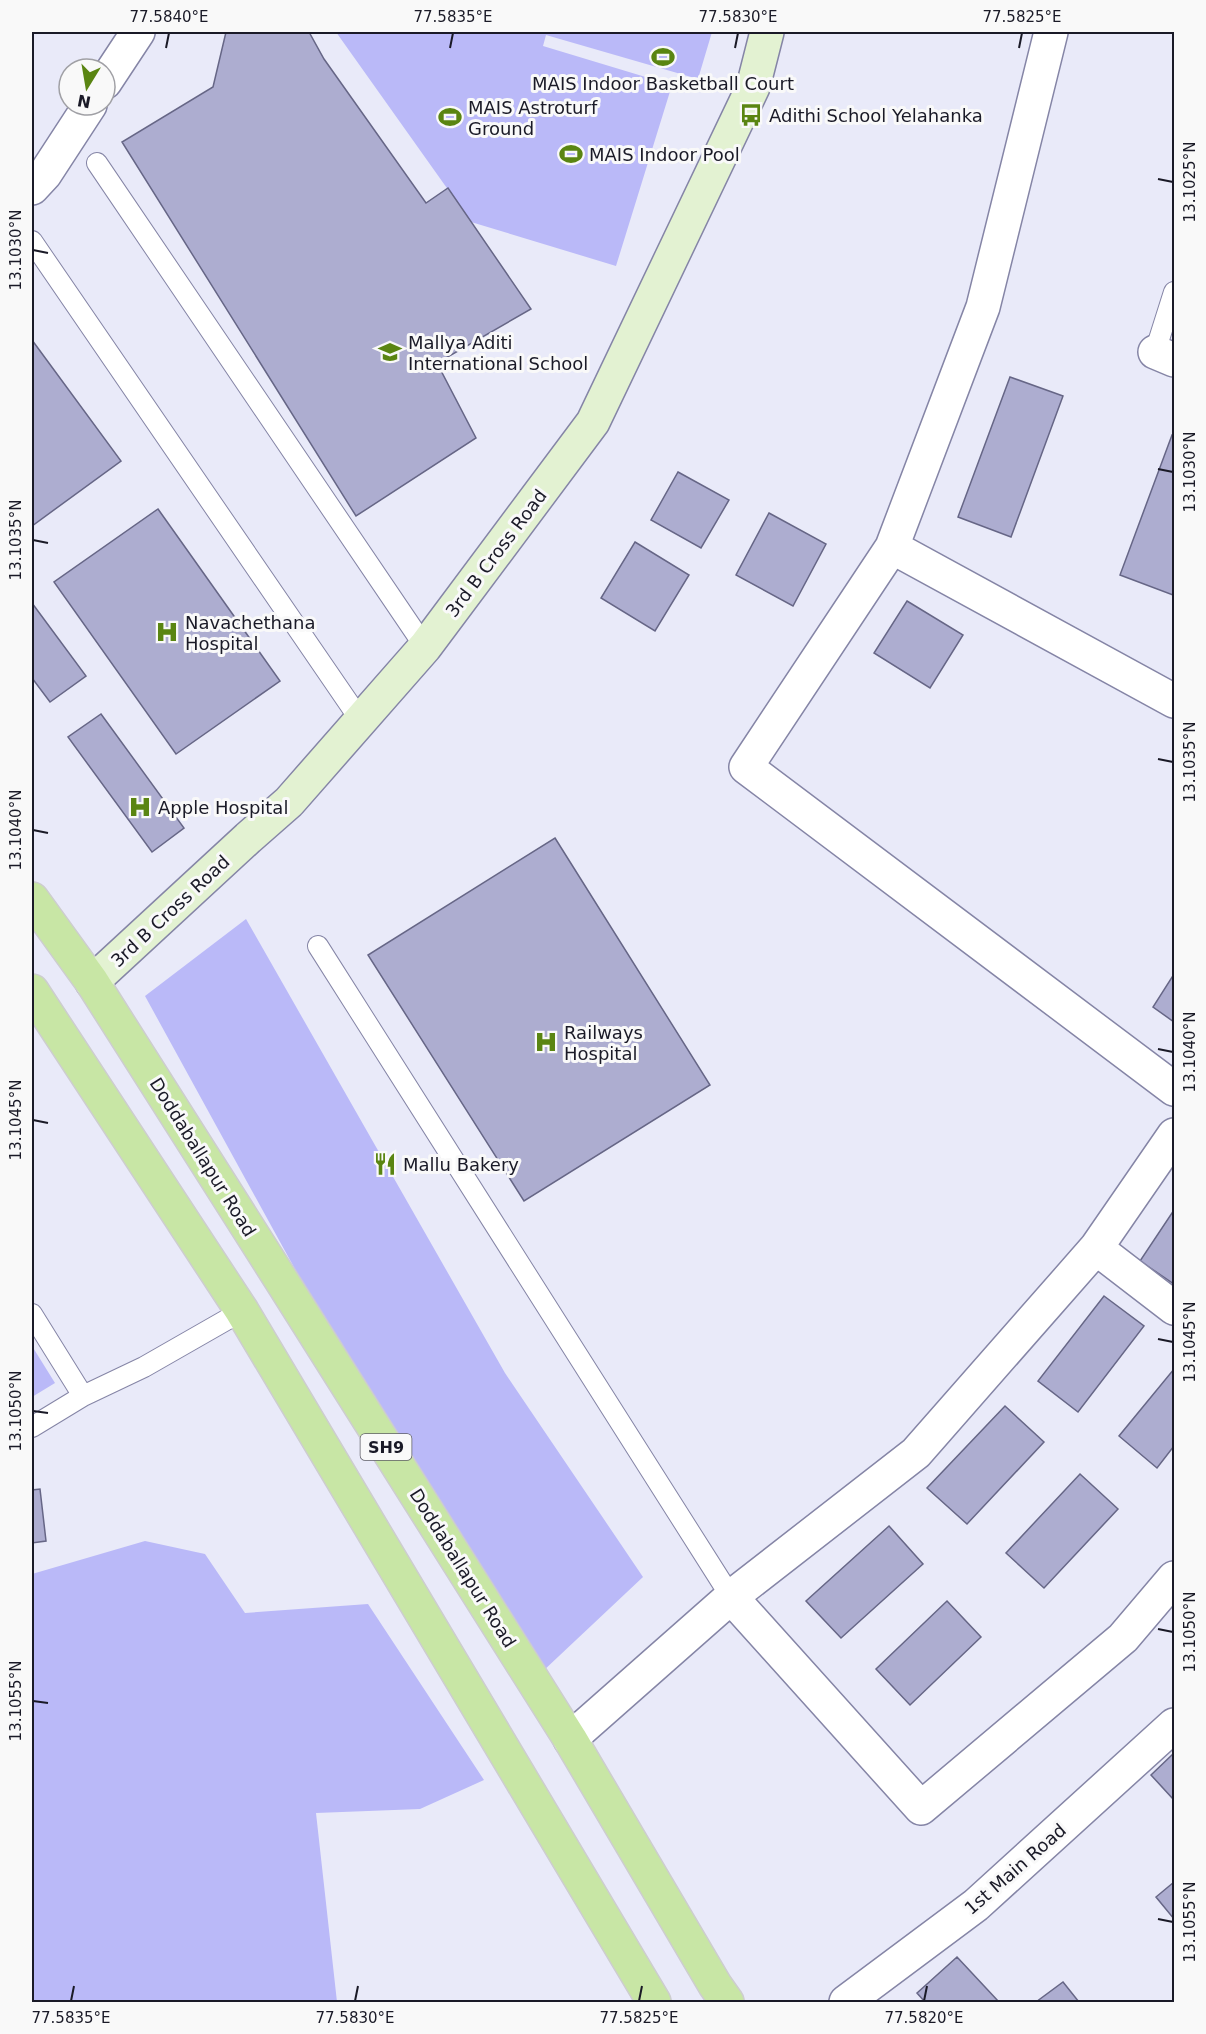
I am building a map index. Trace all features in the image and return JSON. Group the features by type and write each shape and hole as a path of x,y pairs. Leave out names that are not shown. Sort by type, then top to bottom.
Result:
{"main road":[{"name":"Doddaballapur Road","path":"32,899 92,982 570,1739 727,2002"},
{"name":"SH9","path":"32,991 242,1311 654,2002"}],"street":[{"path":"117,64 138,32"},
{"name":"3rd B Cross Road","path":"92,982 289,802 425,647 593,422 753,87 768,32"},
{"path":"1051,32 983,307 892,547 746,767 1174,1089"},
{"path":"32,188 45,174 82,117"},
{"path":"892,547 1174,701"},
{"path":"570,1739 731,1597 916,1453 1096,1248 1174,1135"},
{"path":"1096,1248 1174,1308"},
{"path":"731,1597 921,1808 1123,1638 1174,1578"},
{"name":"1st Main Road","path":"846,2002 976,1905 1174,1725"}],"lane":[{"path":"97,163 425,647"},
{"path":"32,241 361,721"},
{"path":"1165,356 1174,292"},
{"path":"318,946 731,1597"},
{"path":"32,1426 83,1396 144,1367 242,1311"},
{"path":"32,1314 83,1396"}],"shaded area":[{"path":"336,32 712,32 698,79 546,35 543,46 672,85 616,266 471,222"},
{"path":"246,919 505,1373 643,1577 525,1688 145,996"},
{"path":"32,1346 55,1383 32,1397"},
{"path":"145,1541 205,1554 245,1613 368,1604 484,1780 420,1809 316,1813 337,2002 32,2002 32,1574"}],"building":[{"name":"Mallya Aditi International School","path":"226,32 309,32 324,59 426,203 448,188 531,309 437,363 476,438 356,516 122,142 213,87"},
{"path":"32,340 121,461 32,526"},
{"path":"1010,377 1063,396 1011,537 958,517"},
{"path":"1172,435 1174,436 1173,595 1120,575"},
{"path":"678,472 729,500 701,548 651,520"},
{"name":"Navachethana Hospital","path":"158,509 280,681 176,754 54,582"},
{"path":"769,513 826,544 793,606 736,575"},
{"path":"635,542 689,575 655,631 601,598"},
{"path":"907,601 963,635 930,688 874,653"},
{"path":"32,603 86,676 50,702 32,678"},
{"path":"101,714 184,828 152,852 68,737"},
{"path":"555,838 710,1085 524,1201 368,955"},
{"path":"1174,974 1174,1022 1153,1007"},
{"path":"1174,1210 1174,1284 1140,1261"},
{"path":"1104,1296 1144,1326 1078,1412 1038,1381"},
{"path":"1174,1369 1174,1446 1157,1468 1119,1436"},
{"path":"1005,1406 1044,1442 967,1524 927,1488"},
{"path":"1080,1474 1118,1509 1044,1588 1006,1553"},
{"path":"40,1489 46,1541 32,1543 32,1490"},
{"path":"889,1526 923,1564 841,1638 806,1601"},
{"path":"947,1601 981,1637 910,1705 876,1669"},
{"path":"1174,1753 1174,1800 1151,1775"},
{"path":"1174,1882 1174,1919 1156,1897"},
{"path":"957,1957 999,2002 925,2002 917,1993"},
{"path":"1063,1982 1079,2002 1036,2002"}],"place":[{"name":"MAIS Indoor Basketball Court","path":"663,57"},
{"name":"Adithi School Yelahanka","path":"751,115"},
{"name":"MAIS Astroturf Ground","path":"450,117"},
{"name":"MAIS Indoor Pool","path":"571,154"},
{"name":"Mallya Aditi International School","path":"390,352"},
{"name":"Navachethana Hospital","path":"167,632"},
{"name":"Apple Hospital","path":"140,807"},
{"name":"Railways Hospital","path":"546,1042"},
{"name":"Mallu Bakery","path":"385,1164"}]}
